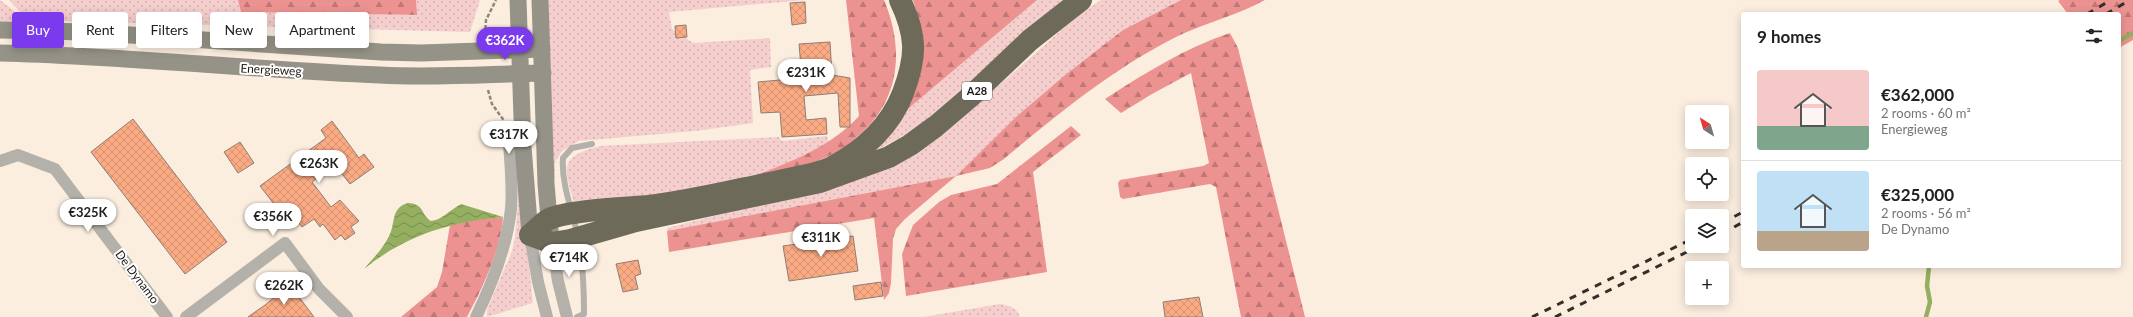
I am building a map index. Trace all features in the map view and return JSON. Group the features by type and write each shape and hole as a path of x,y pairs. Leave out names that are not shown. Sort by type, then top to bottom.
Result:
{"highway":[{"path":"552,243 530,235 549,219 572,214 662,204 698,198 833,167 880,131 899,105 909,79 913,56 914,35 909,19 900,0"},
{"name":"A28","path":"552,243 578,238 636,221 820,182 889,157 910,145 936,126 970,98 1030,40 1081,0"}],"main road":[{"path":"518,0 523,147 530,235"},
{"path":"540,0 549,219 552,243"},
{"name":"Energieweg","path":"0,30 86,32 381,52 421,53 542,49"},
{"name":"Energieweg","path":"0,53 73,54 241,68 381,76 543,73"}],"street":[{"path":"476,317 483,302 507,235 511,208 509,140"},
{"name":"De Dynamo","path":"0,161 18,155 54,169 167,317"},
{"path":"530,235 538,282 547,317"},
{"path":"186,317 285,243 319,288 347,317"},
{"path":"552,243 558,281 567,317"}],"lane":[{"path":"576,317 584,314 584,287 578,238 572,214 563,158 572,148 592,144"}],"shaded area":[{"path":"0,0 14,12 12,12 12,21 0,22"},
{"path":"9,0 238,0 241,12 210,12 210,25 202,25 202,12 136,12 136,23 128,23 128,12 72,12 72,21 64,21 64,12 20,12"},
{"path":"416,0 480,0 470,32 369,29 369,14 416,15"},
{"path":"545,0 805,0 669,12 672,29 693,43 770,38 771,67 750,70 753,123 695,131 579,141 562,151 555,162 555,178 550,178"},
{"path":"1037,0 1066,0 967,87 926,120 897,139 865,155 903,113"},
{"path":"1101,0 1181,0 1123,30 1017,116 956,176 667,231 667,228 836,185 920,151 939,138 1080,14"},
{"path":"267,12 275,13 275,27 267,26"},
{"path":"827,136 829,142 766,173 733,184 699,192 575,206 568,183 567,167 570,160 586,150 600,146 779,137 782,141"},
{"path":"520,182 533,303 487,317 487,310 512,251 515,238"},
{"path":"1000,304 1007,305 1017,311 1020,317 923,317"}],"green space":[{"path":"238,0 416,0 417,15 369,14 369,12 241,12"},
{"path":"846,0 884,0 891,19 895,37 896,56 890,91 882,107 871,123 852,142 838,152 801,167 742,181 805,155 834,138 859,116"},
{"path":"913,0 1037,0 903,113 923,35"},
{"path":"1181,0 1265,0 1244,10 1180,35 1133,61 1088,92 1004,159 990,168 956,176 1017,116 1064,76 1123,30"},
{"path":"2133,0 2133,40 2121,47 2121,12 2066,12 2058,1"},
{"path":"1230,33 1238,48 1305,317 1241,317 1216,187 1210,184 1123,199 1120,197 1118,183 1120,180 1203,166 1209,163 1191,73 1121,113 1105,99 1181,54"},
{"path":"1071,126 1081,135 1033,172 1047,272 906,296 902,254 913,225 939,202 951,195 997,184"},
{"path":"956,176 905,219 896,229 893,239 891,283 889,293 884,300 874,218 669,252 667,231"},
{"path":"503,217 499,242 495,255 479,294 467,317 401,317 437,287 442,272 450,225 473,220"}],"water":[{"path":"408,203 420,207 431,221 443,216 461,204 503,217 465,222 429,232 396,247 364,269 387,241 398,209 402,205"}],"building":[{"path":"805,2 806,23 792,25 790,3"},
{"path":"686,25 687,37 676,38 675,26"},
{"path":"830,42 832,75 850,78 850,127 840,127 838,93 804,96 806,120 826,118 827,134 782,137 780,112 761,113 758,82 802,78 799,44"},
{"path":"133,119 227,242 185,274 91,152"},
{"path":"332,121 359,158 364,154 374,167 350,184 335,165 312,182 331,207 340,200 359,221 351,227 355,233 345,240 341,235 335,240 323,224 320,227 314,219 302,227 284,203 277,208 260,186 326,138 321,130"},
{"path":"240,142 254,163 238,173 224,152"},
{"path":"853,236 858,271 789,281 783,246"},
{"path":"638,260 641,274 635,276 638,289 623,292 616,264"},
{"path":"881,282 883,296 855,300 853,286"},
{"path":"290,285 314,317 248,317 265,305"},
{"path":"1199,297 1203,317 1165,317 1163,302"}],"waterway":[{"path":"2121,40 2133,33"},
{"path":"1926,317 1930,302 1927,286 1929,268"}],"railway":[{"path":"2090,12 2111,0"},
{"path":"2109,12 2130,0"},
{"path":"1729,219 1741,213"},
{"path":"1729,230 1741,223"},
{"path":"1532,317 1685,242"},
{"path":"1555,317 1685,253"}]}
